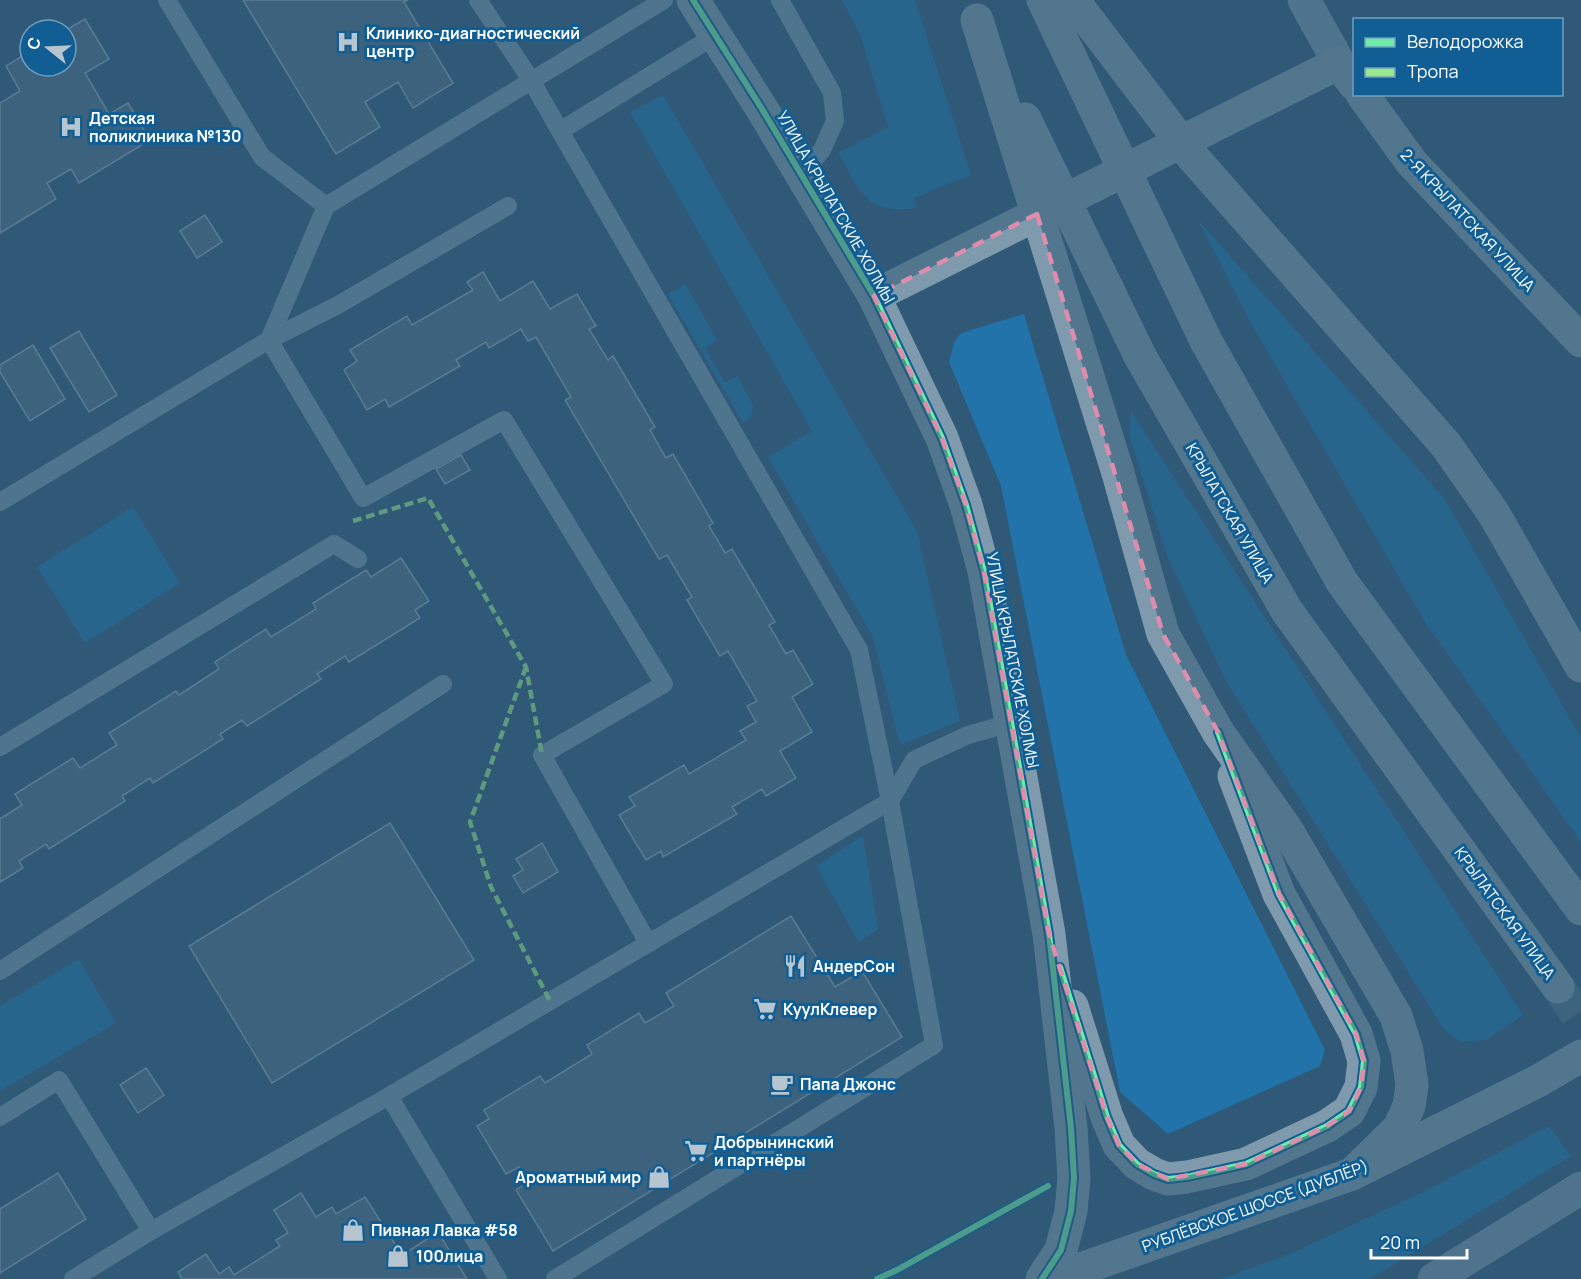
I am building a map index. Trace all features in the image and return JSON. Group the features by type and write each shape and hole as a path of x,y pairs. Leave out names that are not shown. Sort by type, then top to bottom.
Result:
{"main road":[{"name":"УЛИЦА КРЫЛАТСКИЕ ХОЛМЫ","path":"693,0 874,296 942,438 966,506 984,571 1049,934 1071,1128 1074,1178 1071,1211 1061,1250 1042,1279"},
{"path":"1043,0 1206,341 1342,582 1581,909"},
{"path":"1073,0 1191,154 1446,445 1494,514 1581,666"},
{"path":"971,10 1118,473 1163,634 1218,732 1293,840 1396,1016 1407,1051 1412,1085 1409,1106 1399,1128 1352,1174"},
{"name":"КРЫЛАТСКАЯ УЛИЦА","path":"971,10 1140,356 1287,611 1558,987"},
{"path":"874,296 1248,108 1347,73"},
{"name":"2-Я КРЫЛАТСКАЯ УЛИЦА","path":"1363,96 1413,163 1581,341"},
{"path":"1049,934 1107,1117 1119,1146 1137,1164 1168,1179 1246,1164 1327,1126 1349,1111 1361,1087 1364,1061 1356,1034 1279,894 1218,732"},
{"name":"РУБЛЁВСКОЕ ШОССЕ (ДУБЛЁР)","path":"1052,1279 1352,1174 1498,1101 1581,1056"},
{"path":"1434,1279 1581,1188"}],"street":[{"path":"1305,0 1347,73"}],"lane":[{"path":"167,0 262,157 326,206"},
{"path":"478,0 531,80 859,650 890,801 934,1045 555,1279"},
{"path":"269,340 326,206 664,0"},
{"path":"780,0 832,93 835,121 822,150 802,175"},
{"path":"560,131 716,35"},
{"path":"0,502 269,340 338,305 508,206"},
{"path":"269,340 363,498 504,420 664,684 542,755 648,943"},
{"path":"0,747 333,544 358,559"},
{"path":"0,970 443,684"},
{"path":"73,1279 151,1231 389,1096 890,801 914,760 968,735 1011,723"},
{"path":"0,1117 59,1080 151,1231"},
{"path":"389,1096 498,1279"}],"highlighted area":[{"path":"1037,214 1163,634 1218,732 1279,894 1356,1034 1364,1061 1361,1087 1349,1111 1327,1126 1246,1164 1168,1179 1137,1164 1119,1145 1107,1117 1049,934 984,571 966,505 942,438 874,296"}],"shaded area":[{"path":"842,0 915,0 971,175 914,198 917,208 886,208 875,204 860,189 838,153 888,127 860,34"},
{"path":"663,95 917,531 960,721 900,745 873,637 768,457 812,431 630,112"},
{"path":"1198,220 1444,498 1581,738 1581,842 1425,622 1250,322"},
{"path":"685,284 717,340 705,348 725,383 737,376 753,405 751,418 743,423 668,294"},
{"path":"1024,314 1126,655 1325,1050 1320,1066 1168,1134 1120,1092 1001,486 949,362 954,342 961,333"},
{"path":"1131,411 1523,1015 1486,1040 1461,1042 1445,1031 1226,681 1167,556 1129,434"},
{"path":"133,507 180,583 85,643 37,567"},
{"path":"863,836 878,929 859,942 816,866"},
{"path":"79,959 116,1023 0,1091 0,1006"},
{"path":"1549,1126 1571,1156 1370,1279 1222,1279 1292,1253 1423,1192"}],"building":[{"name":"Клинико-диагностический центр","path":"243,0 408,0 404,2 453,83 413,108 398,82 365,102 380,127 336,154"},
{"name":"Детская поликлиника №130","path":"85,19 109,59 85,73 109,114 128,103 150,140 79,183 71,169 47,183 56,199 0,233 0,103 20,91 6,66 18,58 18,78 78,78 78,23"},
{"path":"205,215 222,242 197,258 180,231"},
{"path":"483,272 500,301 533,281 550,309 577,294 596,326 589,329 608,360 613,356 655,427 650,430 666,458 673,454 713,523 709,526 725,553 732,549 775,622 769,625 786,654 793,650 813,684 792,697 812,732 780,751 796,778 766,796 762,789 732,807 737,814 663,857 661,851 646,860 619,815 635,806 629,797 684,765 689,774 746,740 740,731 756,722 747,706 757,701 728,651 720,656 687,600 692,597 667,555 659,559 565,400 571,397 536,337 528,341 521,329 489,348 486,342 456,360 460,366 389,407 385,399 367,410 344,370 357,361 350,350 407,316 412,325 473,290 467,282"},
{"path":"79,331 117,395 89,412 50,348"},
{"path":"33,345 65,399 30,421 0,372 0,365"},
{"path":"461,455 470,470 445,484 436,469"},
{"path":"401,558 429,601 415,610 420,618 349,662 345,656 317,674 321,679 247,726 242,720 220,734 223,739 153,783 150,778 122,796 125,801 49,849 46,844 19,861 23,868 0,882 0,819 22,805 15,794 73,758 80,768 117,745 109,733 176,691 179,695 219,669 215,662 266,629 271,637 316,609 313,603 366,570 371,577"},
{"path":"390,823 474,960 272,1083 189,946"},
{"path":"542,843 558,872 523,893 513,876 523,870 516,859"},
{"path":"791,916 835,987 862,971 902,1037 553,1251 516,1190 528,1182 519,1167 506,1174 477,1126 489,1119 484,1110 540,1076 545,1083 592,1054 587,1045 639,1013 645,1023 674,1006 666,993"},
{"path":"146,1068 164,1095 138,1113 120,1085"},
{"path":"58,1173 86,1219 0,1273 0,1209"},
{"path":"301,1193 316,1217 332,1207 336,1214 365,1197 402,1255 438,1232 467,1279 182,1279 178,1272 206,1254 219,1274 229,1267 234,1275 280,1246 276,1240 288,1233 274,1210"}],"tunnel":[{"path":"1558,987 1581,1021"}],"marked path":[{"path":"353,521 428,498 526,667 542,755"},
{"path":"526,667 470,822 491,887 550,1001"}],"cycle path":[{"path":"693,0 762,109 874,296 942,438 966,505 984,571 1049,934 1071,1128 1074,1178 1071,1211 1061,1250 1042,1279"},
{"path":"1060,967 1107,1117 1119,1145 1137,1164 1154,1174 1168,1179 1187,1177 1246,1164 1327,1126 1349,1111 1361,1087 1364,1061 1356,1034 1279,894 1218,732"},
{"path":"877,1279 1048,1186"}],"place":[{"name":"Клинико-диагностический центр","path":"348,42"},
{"name":"Детская поликлиника №130","path":"71,127"},
{"name":"АндерСон","path":"795,966"},
{"name":"КуулКлевер","path":"765,1009"},
{"name":"Папа Джонс","path":"782,1084"},
{"name":"Добрынинский и партнёры","path":"696,1151"},
{"name":"Ароматный мир","path":"659,1177"},
{"name":"Пивная Лавка #58","path":"353,1230"},
{"name":"100лица","path":"398,1256"}]}
